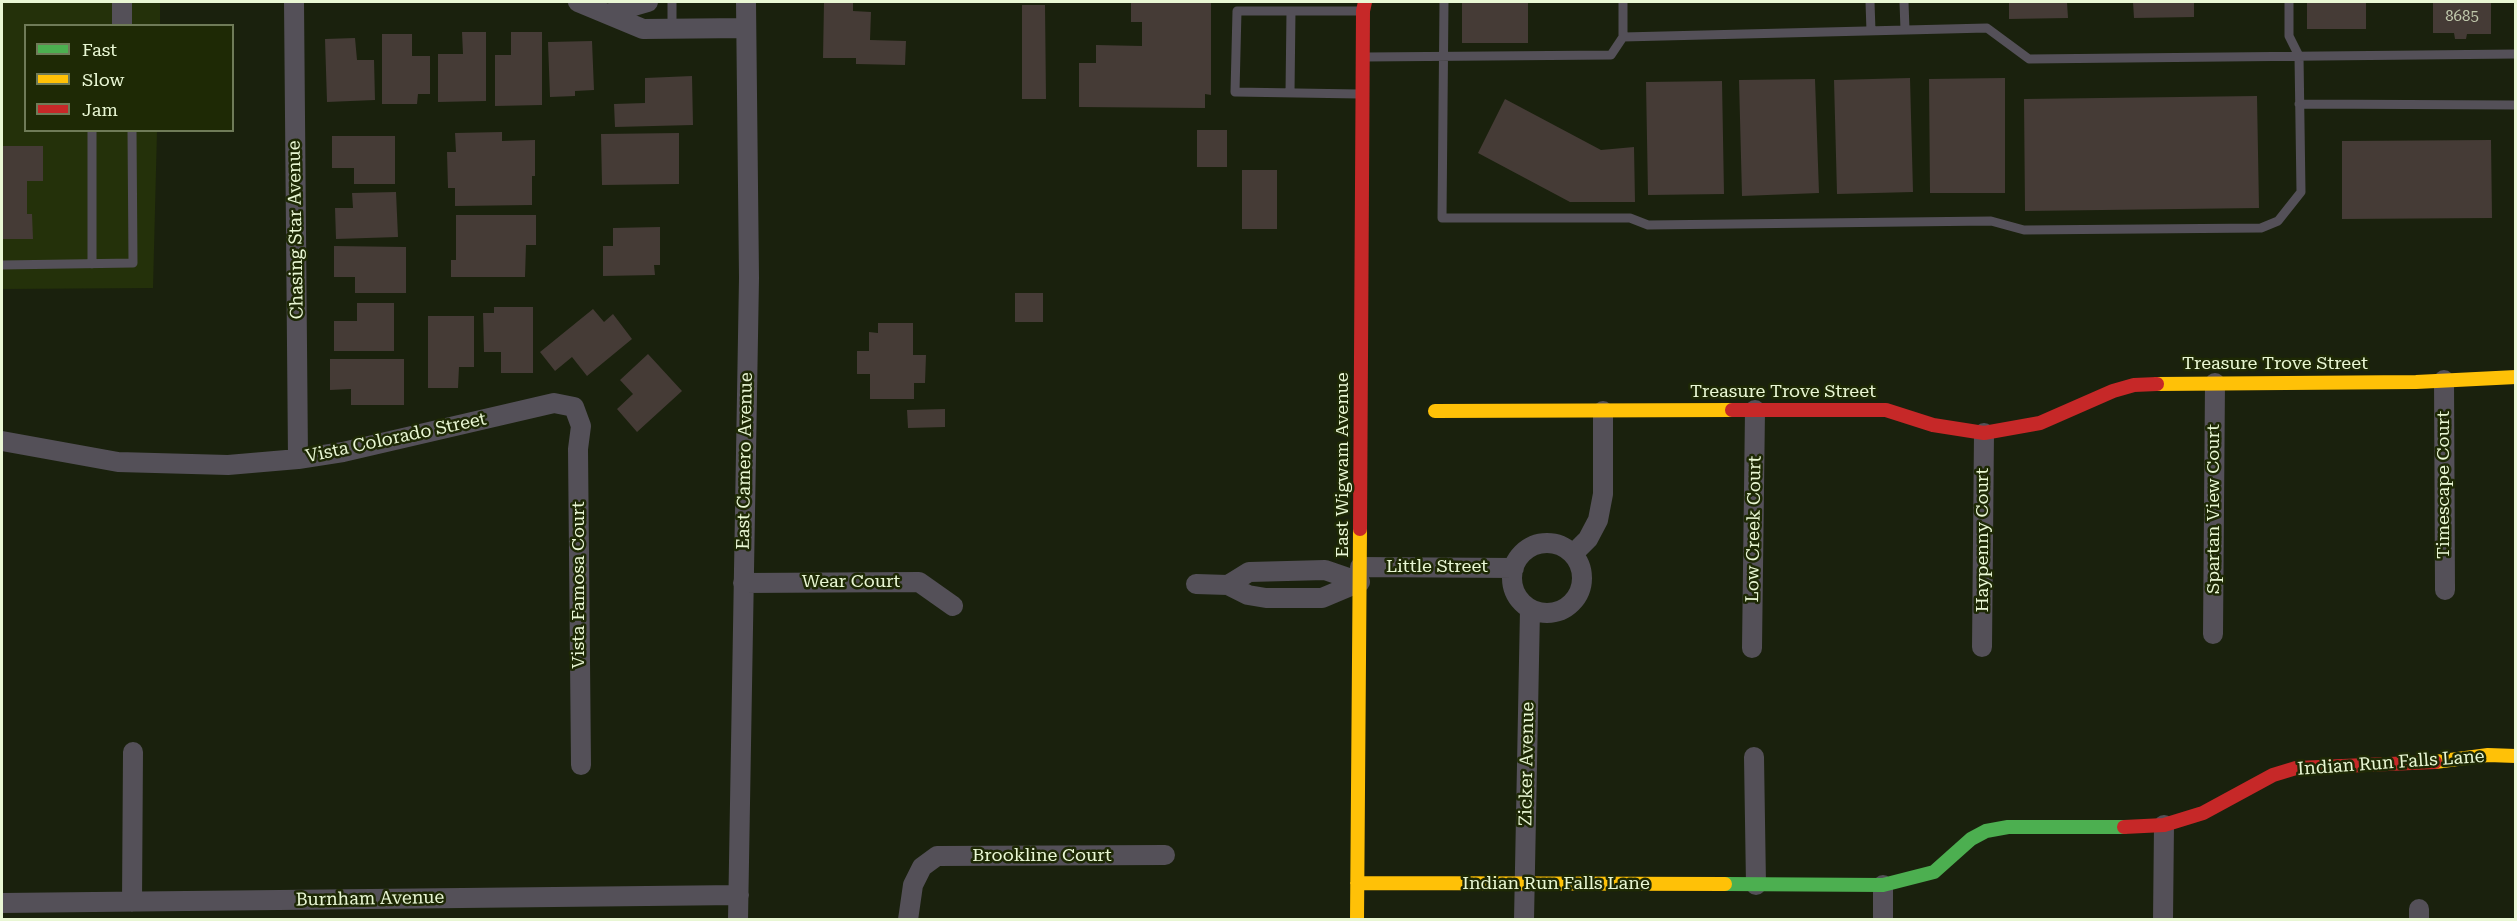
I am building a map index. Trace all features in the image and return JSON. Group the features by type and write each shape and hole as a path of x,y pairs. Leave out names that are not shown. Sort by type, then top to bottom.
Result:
{"street":[{"path":"122,2 122,24"},
{"name":"Chasing Star Avenue","path":"294,2 298,459"},
{"path":"578,2 610,13 643,29 746,28"},
{"path":"610,13 648,2"},
{"name":"East Camero Avenue","path":"738,920 749,278 746,2"},
{"name":"East Wigwam Avenue","path":"1356,920 1364,94 1362,5"},
{"name":"Treasure Trove Street","path":"1435,411 1886,410 1933,425 1984,433 2040,423 2113,391 2134,385 2516,377"},
{"name":"Timescape Court","path":"2444,380 2445,590"},
{"name":"Spartan View Court","path":"2213,634 2215,383"},
{"name":"Vista Colorado Street","path":"2,441 90,457 149,464 228,465 298,459 343,452 554,403 574,407"},
{"name":"Vista Famosa Court","path":"574,407 581,426 578,448 581,765"},
{"name":"Low Creek Court","path":"1752,648 1755,410"},
{"path":"1573,554 1588,539 1598,520 1603,494 1604,411"},
{"name":"Haypenny Court","path":"1982,647 1984,433"},
{"path":"1553,543 1573,554 1582,574 1581,585 1571,604 1551,614 1530,609 1515,594 1512,584 1514,568 1522,553 1531,546 1553,543"},
{"name":"Little Street","path":"1360,575 1514,568"},
{"path":"1228,585 1249,572 1325,570 1360,575"},
{"path":"1196,584 1228,585 1248,595 1266,598 1322,598 1360,575"},
{"name":"Wear Court","path":"743,582 919,582 953,606"},
{"name":"Zicker Avenue","path":"1524,920 1530,609"},
{"path":"132,902 134,752"},
{"name":"Indian Run Falls Lane","path":"1357,883 1883,885 1934,872 1971,839 1986,831 2008,828 2109,828 2164,825 2203,813 2273,775 2296,768 2317,765 2422,764 2488,755 2516,756"},
{"path":"1754,758 1756,885"},
{"path":"2163,920 2164,825"},
{"name":"Brookline Court","path":"908,920 913,885 922,867 937,856 1165,855"},
{"path":"1883,885 1883,920"},
{"name":"Burnham Avenue","path":"2,903 739,895"}],"lane":[{"path":"672,2 672,28"},
{"path":"1444,2 1442,218 1630,218 1648,225 1991,221 2024,230 2261,228 2278,221 2301,192 2299,56 2289,36 2289,2"},
{"path":"1364,57 1611,55 1623,37 1623,2"},
{"path":"1870,2 1870,31"},
{"path":"1904,2 1905,30"},
{"path":"1362,5 1291,11 1237,11 1235,92 1364,94"},
{"path":"1290,93 1291,11"},
{"path":"1623,37 1986,28 2029,59 2516,54"},
{"path":"2299,104 2516,105"},
{"path":"92,132 93,264"},
{"path":"2,265 133,263 132,132"}],"shaded area":[{"path":"2,2 160,2 160,24 24,24 24,132 157,132 153,288 2,289"}],"building":[{"path":"824,2 853,2 853,11 871,12 870,40 906,41 905,65 856,64 856,58 823,58"},
{"path":"1131,2 1211,2 1211,95 1205,94 1205,108 1079,107 1079,63 1096,63 1096,45 1142,46 1142,22 1131,22"},
{"path":"1462,2 1528,2 1528,43 1462,43"},
{"path":"2009,2 2067,2 2068,18 2009,19"},
{"path":"2133,2 2194,2 2194,17 2134,18"},
{"path":"2307,2 2366,2 2366,29 2307,29"},
{"path":"2433,2 2491,2 2491,34 2467,34 2466,39 2455,39 2454,33 2433,33"},
{"path":"1022,5 1045,5 1046,99 1022,99"},
{"path":"462,32 486,32 486,101 438,102 438,54 463,54"},
{"path":"511,32 542,32 542,105 495,106 495,55 511,55"},
{"path":"382,34 412,34 412,56 430,56 430,94 418,94 417,104 382,104"},
{"path":"355,38 357,60 374,60 375,100 327,102 325,39"},
{"path":"592,41 594,90 575,91 575,96 550,97 548,42"},
{"path":"692,76 693,125 615,127 614,104 645,103 645,78"},
{"path":"1910,78 1913,192 1837,194 1834,80"},
{"path":"2005,78 2005,193 1930,193 1929,79"},
{"path":"1815,79 1819,193 1742,196 1739,80"},
{"path":"1722,81 1724,194 1648,195 1646,82"},
{"path":"2257,96 2259,208 2025,211 2024,99"},
{"path":"1505,99 1601,150 1634,147 1635,202 1570,202 1478,153"},
{"path":"1197,130 1227,130 1227,167 1197,167"},
{"path":"502,132 502,141 535,140 532,205 455,206 455,188 448,188 447,152 456,152 455,133"},
{"path":"679,133 679,184 602,185 601,134"},
{"path":"332,136 395,136 395,184 354,184 354,168 332,168"},
{"path":"2491,140 2492,218 2342,219 2342,141"},
{"path":"2,146 43,146 43,181 27,181 27,214 32,214 33,239 2,239"},
{"path":"1242,170 1277,170 1277,229 1242,229"},
{"path":"396,192 398,237 336,239 335,208 353,208 352,193"},
{"path":"456,215 536,215 536,245 526,245 525,277 451,277 451,260 456,260"},
{"path":"660,227 660,265 654,265 655,275 603,276 603,246 613,246 613,228"},
{"path":"334,246 406,247 406,293 355,293 355,277 334,277"},
{"path":"1015,293 1043,293 1043,322 1015,322"},
{"path":"357,303 394,303 394,351 334,351 334,321 357,321"},
{"path":"494,307 533,307 533,373 501,373 501,352 484,352 483,313 494,313"},
{"path":"593,309 604,322 613,314 632,339 587,376 572,357 555,371 540,352"},
{"path":"428,316 474,316 474,367 459,367 458,388 428,388"},
{"path":"878,323 913,323 913,355 926,355 925,383 914,383 914,399 870,399 870,374 857,374 857,351 869,351 869,332 878,333"},
{"path":"648,354 682,391 637,432 617,409 633,394 620,380"},
{"path":"330,359 404,359 404,405 351,405 351,389 330,390"},
{"path":"945,409 945,427 908,428 907,410"}],"traffic: fast":[{"path":"1725,884 1883,885 1934,872 1971,839 1986,831 2008,827 2124,827"}],"traffic: slow":[{"path":"2157,384 2416,382 2516,377"},
{"path":"1435,411 1732,410"},
{"path":"1357,920 1360,529"},
{"path":"2435,762 2488,755 2516,756"},
{"path":"1357,883 1725,884"}],"traffic: jam":[{"path":"1360,529 1363,11 1365,2"},
{"path":"1732,410 1886,410 1933,425 1984,433 2040,423 2113,391 2134,385 2157,384"},
{"path":"2124,827 2164,825 2203,813 2273,775 2296,768 2435,762"}]}
